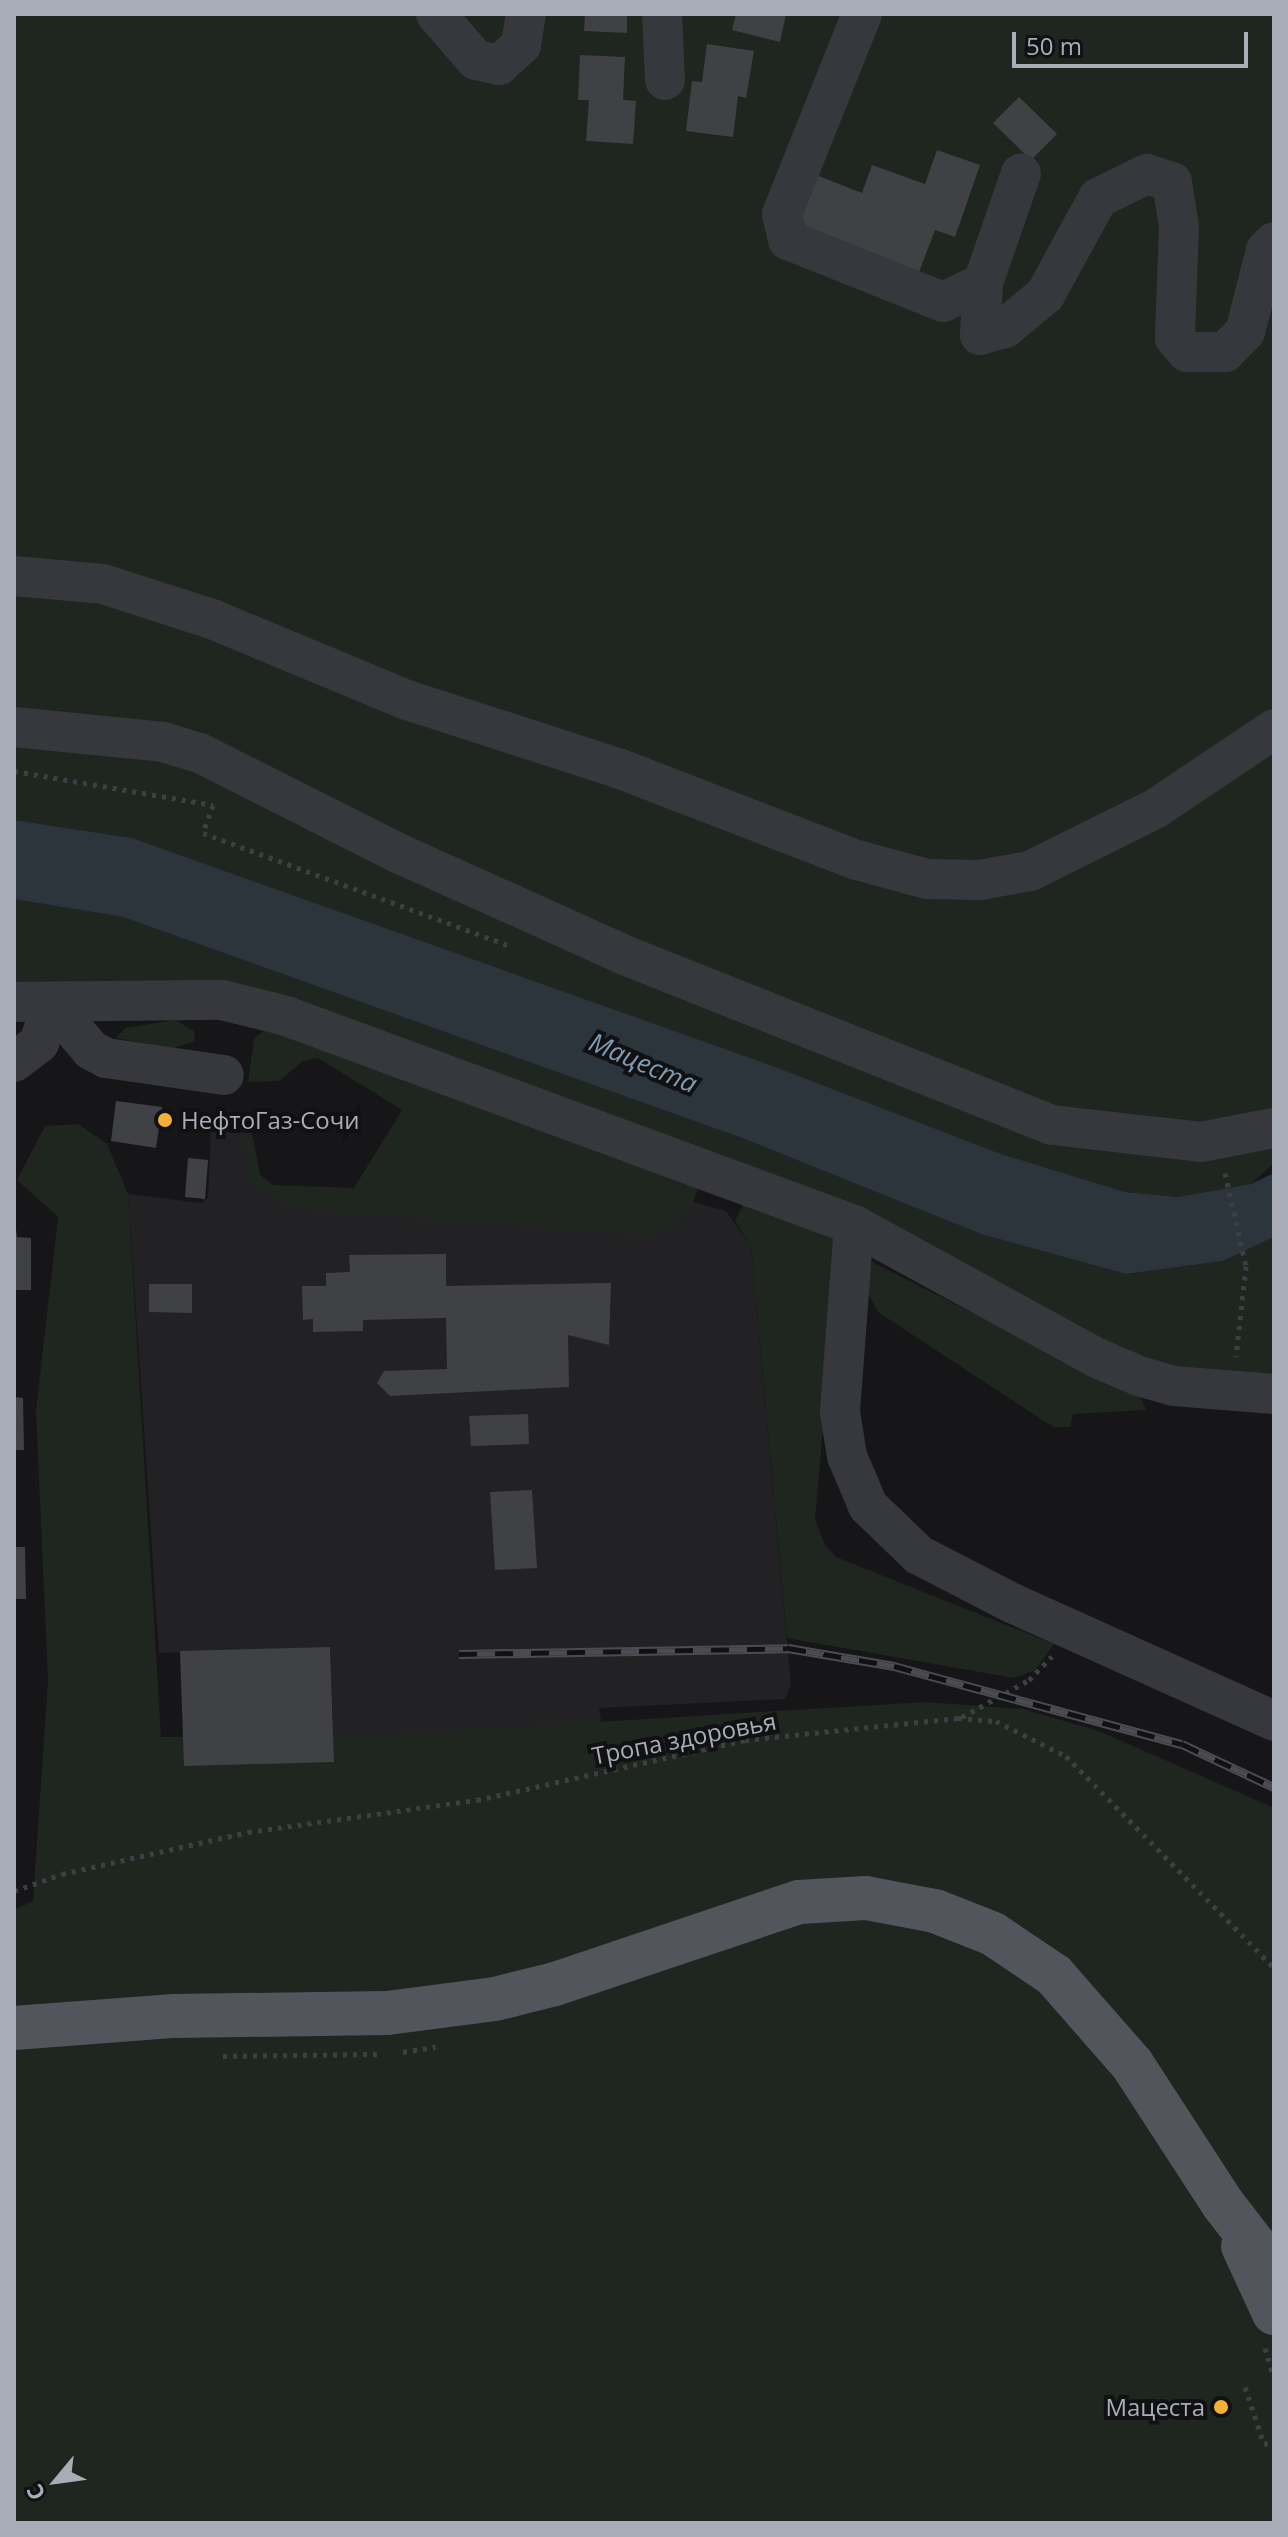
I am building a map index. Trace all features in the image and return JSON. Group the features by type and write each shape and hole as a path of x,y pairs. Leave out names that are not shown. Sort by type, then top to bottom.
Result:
{"main road":[{"path":"14,2028 175,2016 387,2013 495,1999 799,1902 866,1898 935,1911 978,1928 1054,1975 1132,2064 1223,2204 1274,2270"},
{"path":"1223,2204 1267,2324"}],"street":[{"path":"436,14 476,60 499,65 521,45 526,14"},
{"path":"662,14 665,80"},
{"path":"862,14 782,214 788,240 943,302 983,283"},
{"path":"1021,173 983,283 980,335 1005,328 1045,295 1098,198 1147,174 1172,182 1179,227 1175,338 1187,352 1225,352 1245,332 1266,250 1274,242"},
{"path":"14,576 103,584 212,619 407,700 618,768 857,860 927,879 980,880 1030,871 1155,809 1274,729"},
{"path":"14,727 163,742 200,753 398,853 627,956 1052,1125 1201,1142 1274,1128"},
{"path":"33,1003 222,1000 286,1016 853,1238 1097,1358 1174,1386 1231,1393 1274,1394"},
{"path":"14,1062 39,1043 33,1003"},
{"path":"33,1003 91,1050 106,1058 224,1075"},
{"path":"853,1238 840,1412 847,1456 868,1506 919,1555 1049,1630 1274,1721"}],"path":[{"path":"1226,1176 1246,1266 1231,1393"},
{"path":"958,1718 1029,1680 1049,1630"},
{"name":"Тропа здоровья","path":"14,1891 62,1874 248,1832 477,1800 745,1740 958,1718 996,1721 1066,1756 1274,1968"},
{"path":"394,2053 451,2044"},
{"path":"215,2056 310,2059 380,2054"},
{"path":"1267,2324 1274,2377"},
{"path":"1245,2387 1264,2444 1274,2441"}],"shaded area":[{"path":"14,14 1274,14 1274,1163 1251,1184 1178,1197 1125,1192 998,1153 132,838 14,820"},
{"path":"14,899 123,917 742,1138 981,1234 1126,1274 1223,1261 1274,1237 1274,1394 1174,1386 854,1225 286,1016 14,1002"},
{"path":"175,1020 194,1031 195,1041 171,1049 116,1038 125,1028"},
{"path":"270,1026 701,1181 690,1209 672,1228 651,1236 286,1208 252,1181 242,1135 252,1135 260,1175 273,1185 354,1188 402,1110 318,1058 303,1061 279,1081 248,1082 254,1039"},
{"path":"78,1124 107,1144 128,1194 161,1737 369,1736 925,1702 1023,1709 1099,1731 1274,1808 1274,2523 14,2523 14,1910 33,1901 48,1680 36,1411 58,1217 17,1180 45,1126"},
{"path":"211,1131 252,1133 260,1175 272,1187 676,1197 726,1211 751,1246 791,1685 785,1699 599,1708 602,1726 335,1780 330,1647 159,1653 128,1194 201,1203 208,1198"},
{"path":"743,1205 840,1232 815,1520 825,1545 836,1557 1054,1644 1035,1670 1014,1678 787,1638 751,1246 735,1221"},
{"path":"868,1260 1141,1398 1146,1410 1073,1414 1070,1427 1053,1427 878,1312 867,1291"}],"water":[{"path":"14,820 132,838 775,1067 998,1153 1125,1192 1178,1197 1251,1184 1274,1173 1274,1237 1223,1261 1126,1274 981,1234 742,1138 123,917 14,899"}],"building":[{"path":"585,14 627,14 627,33 584,31"},
{"path":"736,14 786,14 780,42 732,30"},
{"path":"707,44 754,51 746,98 738,96 733,137 686,131 692,81 702,82"},
{"path":"580,55 625,57 623,100 636,101 633,144 586,141 589,100 578,100"},
{"path":"1019,97 1057,134 1031,160 993,123"},
{"path":"937,150 980,165 955,237 935,230 919,272 797,225 816,175 862,193 872,165 925,184"},
{"path":"116,1101 162,1107 156,1148 111,1141"},
{"path":"188,1158 208,1160 205,1199 185,1197"},
{"path":"14,1213 17,1237 31,1238 31,1290 14,1290"},
{"path":"446,1254 446,1286 611,1283 609,1345 568,1335 569,1387 390,1396 377,1383 384,1371 447,1369 446,1318 363,1320 363,1331 313,1332 313,1319 303,1320 302,1286 326,1286 326,1273 350,1272 349,1255"},
{"path":"149,1284 192,1284 192,1313 149,1312"},
{"path":"14,1397 23,1398 24,1450 14,1450"},
{"path":"528,1414 529,1444 471,1446 469,1416"},
{"path":"532,1490 537,1568 495,1570 490,1492"},
{"path":"14,1547 25,1547 26,1599 14,1599"},
{"path":"330,1647 334,1762 184,1766 180,1651"}],"railway":[{"path":"459,1654 788,1648 894,1666 1182,1744 1274,1787"}],"place":[{"name":"НефтоГаз-Сочи","path":"165,1120"},
{"name":"Мацеста","path":"1221,2407"}]}
